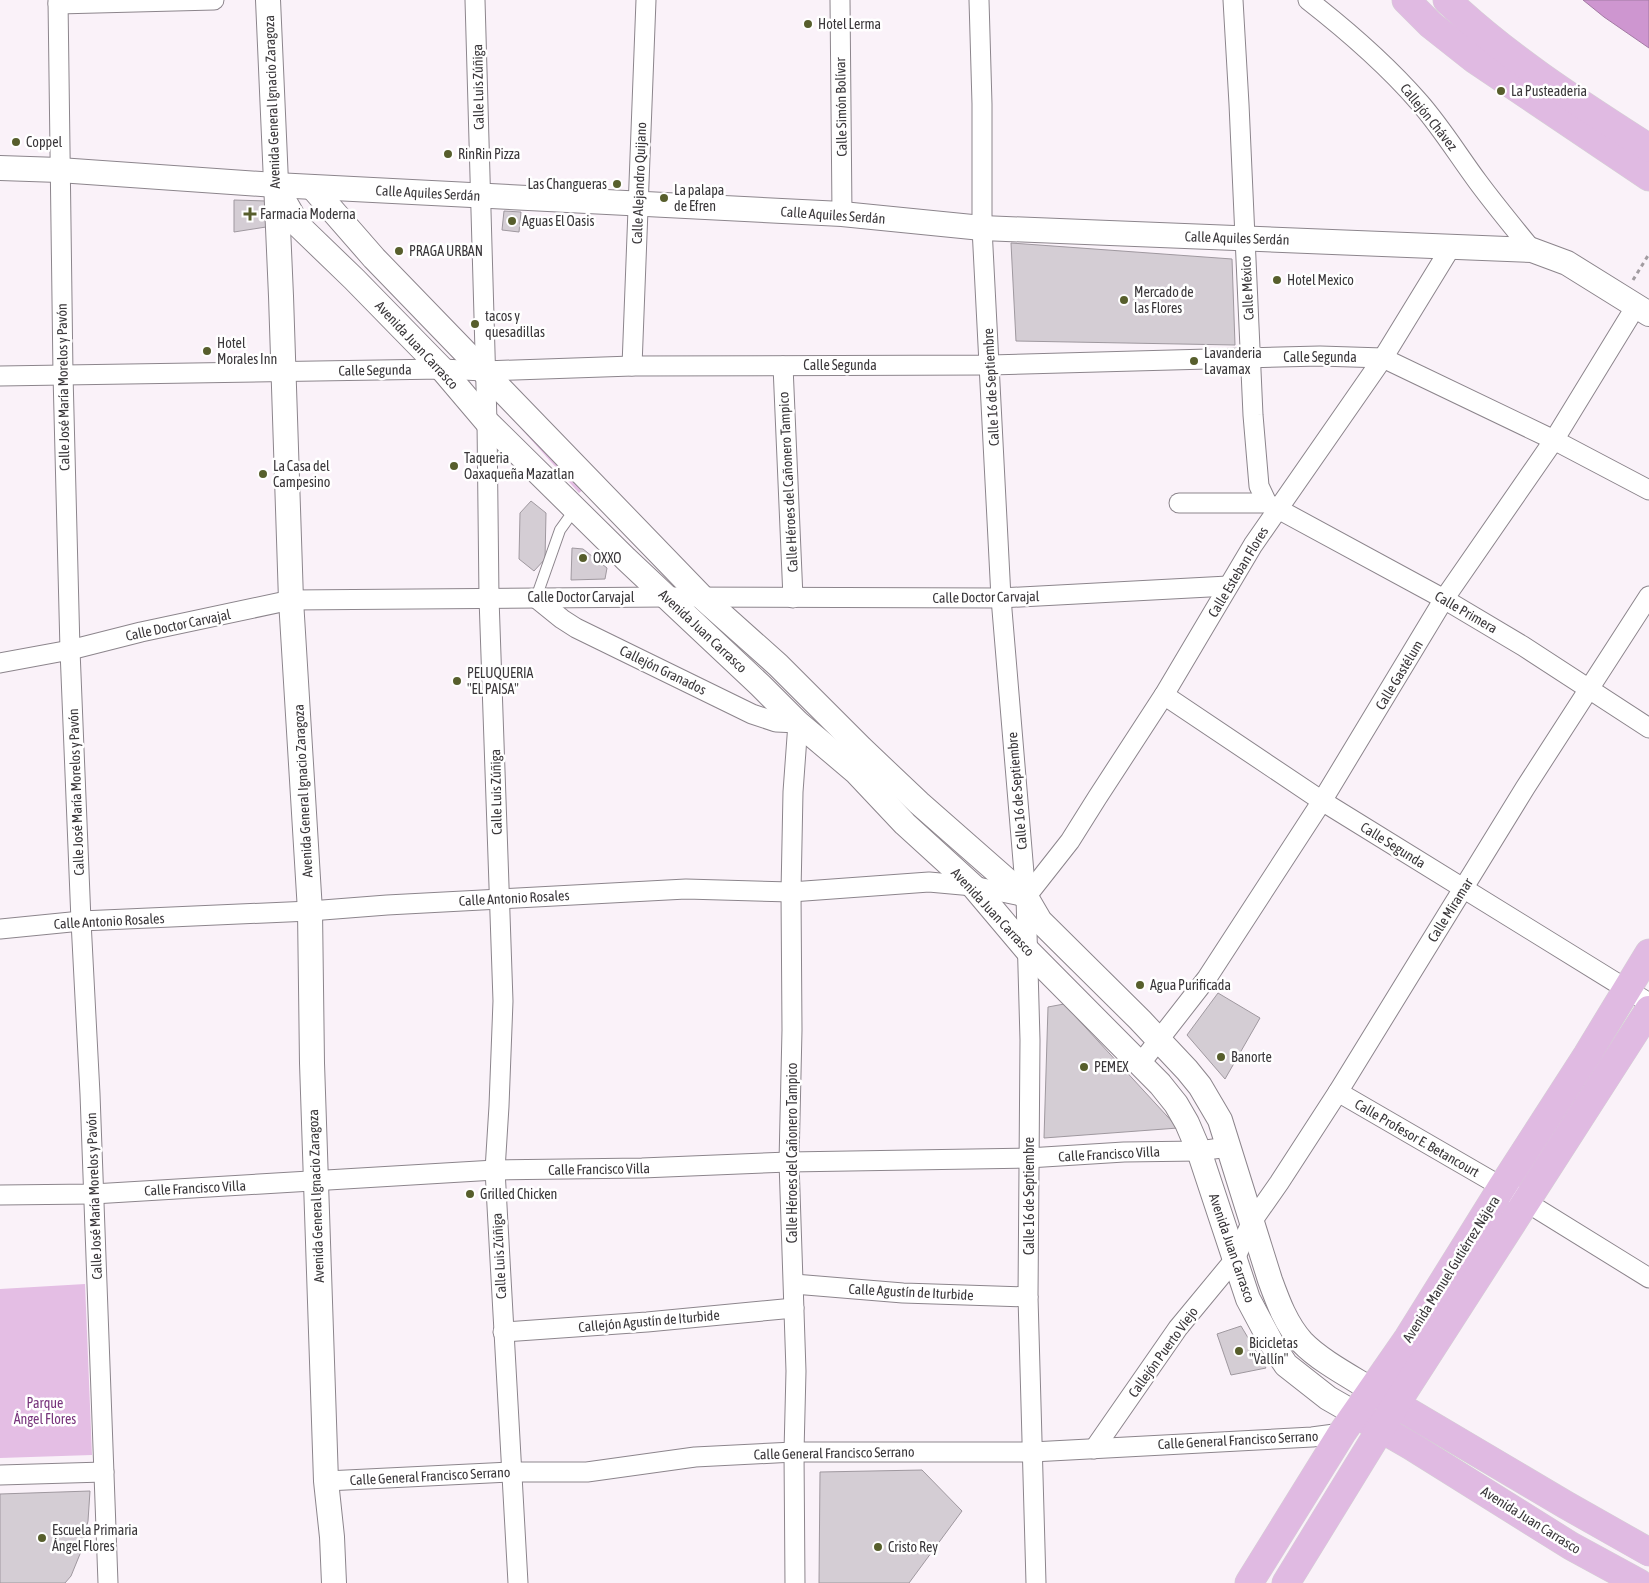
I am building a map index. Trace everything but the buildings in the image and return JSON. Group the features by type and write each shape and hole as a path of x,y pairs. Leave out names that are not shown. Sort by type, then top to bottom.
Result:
{"main road":[{"path":"1406,0 1431,25 1474,59 1649,177"},
{"path":"1447,0 1466,18 1521,61 1565,93 1649,148"},
{"name":"Avenida Manuel Gutiérrez Nájera","path":"1249,1583 1349,1424 1408,1338 1587,1055 1649,953"},
{"name":"Avenida Manuel Gutiérrez Nájera","path":"1286,1583 1396,1404 1649,1010"},
{"name":"Avenida Juan Carrasco","path":"1372,1390 1649,1552"},
{"name":"Avenida Juan Carrasco","path":"1349,1424 1381,1429 1571,1546 1638,1583"}],"street":[{"path":"58,2 214,0"},
{"name":"Avenida General Ignacio Zaragoza","path":"268,0 281,296 291,600 310,911 316,1182 326,1481 332,1537 334,1583"},
{"name":"Calle Luis Zúñiga","path":"475,0 484,371 487,422 489,598 503,1001 500,1106 495,1170 518,1583"},
{"name":"Calle Alejandro Quijano","path":"632,366 646,0"},
{"name":"Calle Simón Bolívar","path":"840,0 842,214"},
{"name":"Calle 16 de Septiembre","path":"979,0 982,104 982,228 1001,598 1026,897 1030,1040 1028,1297 1036,1583"},
{"name":"Calle México","path":"1233,0 1257,470 1259,486 1272,505"},
{"name":"Callejón Chávez","path":"1308,0 1350,32 1420,103 1448,138 1477,181 1532,250"},
{"name":"Calle José María Morelos y Pavón","path":"58,2 59,170 70,650 94,1194 108,1583"},
{"name":"Calle Aquiles Serdán","path":"0,168 59,170 275,185 842,214 982,228 1532,250 1567,263 1636,306"},
{"name":"Avenida Juan Carrasco","path":"275,185 298,225 442,369 487,422 798,723 856,772 905,824 973,886 1027,950 1160,1084 1176,1104 1187,1123 1199,1151 1248,1299 1264,1330 1286,1364 1328,1398 1349,1424"},
{"name":"Avenida Juan Carrasco","path":"312,187 374,258 703,598 778,665 816,704 926,808 1026,897 1040,921 1188,1070 1220,1120 1273,1288 1291,1327 1303,1343 1372,1390"},
{"name":"Calle Esteban Flores","path":"1026,897 1070,841 1164,695 1228,586 1272,505 1383,358 1451,247"},
{"path":"354,279 374,258"},
{"name":"Calle Gastélum","path":"1140,1064 1207,978 1322,801 1444,599 1554,440 1636,306"},
{"name":"Calle Segunda","path":"0,376 442,369 484,371 632,366 990,364 1320,356 1383,358 1554,440 1649,490"},
{"name":"Calle Héroes del Cañonero Tampico","path":"783,366 793,598"},
{"path":"575,509 597,488"},
{"path":"1178,503 1272,505"},
{"name":"Calle Primera","path":"1272,505 1444,599 1523,646 1649,728"},
{"name":"Calle Doctor Carvajal","path":"0,663 70,650 141,632 291,600 667,597 1001,598 1228,586"},
{"name":"Calle Miramar","path":"1251,1223 1338,1092 1525,788 1649,596"},
{"name":"Callejón Granados","path":"536,598 576,628 743,709 776,722 798,723"},
{"name":"Calle Segunda","path":"1164,695 1322,801 1649,1003"},
{"path":"798,723 816,704"},
{"name":"Calle Héroes del Cañonero Tampico","path":"795,1583 794,1452 796,1371 789,1162 792,1030 791,892 793,792 798,723"},
{"name":"Calle Antonio Rosales","path":"0,929 81,921 310,911 499,898 686,889 791,892 929,882 973,886 1026,897"},
{"name":"Calle Profesor E. Betancourt","path":"1338,1092 1502,1187 1649,1278"},
{"name":"Calle Francisco Villa","path":"0,1194 94,1194 495,1170 1028,1158 1124,1152 1199,1151 1228,1147"},
{"name":"Callejón Puerto Viejo","path":"1094,1448 1178,1328 1235,1259 1251,1223"},
{"name":"Calle Agustín de Iturbide","path":"794,1284 903,1293 1028,1297"},
{"name":"Callejón Agustín de Iturbide","path":"504,1332 647,1322 794,1308"},
{"name":"Calle General Francisco Serrano","path":"326,1481 511,1472 587,1472 694,1457 794,1452 1032,1452 1312,1437 1349,1424"},
{"path":"0,1474 104,1472"}],"lane":[{"path":"536,598 560,530 575,509"}],"path":[{"path":"1636,306 1649,254"}],"green space":[{"path":"513,407 585,488 579,493 507,413"},
{"name":"Parque Ángel Flores","path":"85,1284 92,1455 0,1458 0,1289"}],"shaded area":[{"path":"1583,0 1649,0 1649,48 1604,17"}],"place":[{"name":"Hotel Lerma","path":"808,24"},
{"name":"La Pusteaderia","path":"1501,91"},
{"name":"Coppel","path":"16,142"},
{"name":"RinRin Pizza","path":"448,154"},
{"name":"Las Changueras","path":"617,184"},
{"name":"La palapa de Efren","path":"664,198"},
{"name":"Farmacia Moderna","path":"250,214"},
{"name":"Aguas El Oasis","path":"512,221"},
{"name":"PRAGA URBAN","path":"399,251"},
{"name":"Hotel Mexico","path":"1277,280"},
{"name":"Mercado de las Flores","path":"1124,300"},
{"name":"tacos y quesadillas","path":"475,324"},
{"name":"Hotel Morales Inn","path":"207,351"},
{"name":"Lavanderia Lavamax","path":"1194,361"},
{"name":"Taqueria Oaxaqueña Mazatlan","path":"454,466"},
{"name":"La Casa del Campesino","path":"263,474"},
{"name":"OXXO","path":"583,558"},
{"name":"PELUQUERIA \"EL PAISA\"","path":"457,681"},
{"name":"Agua Purificada","path":"1140,985"},
{"name":"Banorte","path":"1221,1057"},
{"name":"PEMEX","path":"1084,1067"},
{"name":"Grilled Chicken","path":"470,1194"},
{"name":"Bicicletas \"Vallín\"","path":"1239,1351"},
{"name":"Escuela Primaria Ángel Flores","path":"42,1538"},
{"name":"Cristo Rey","path":"878,1547"}]}
